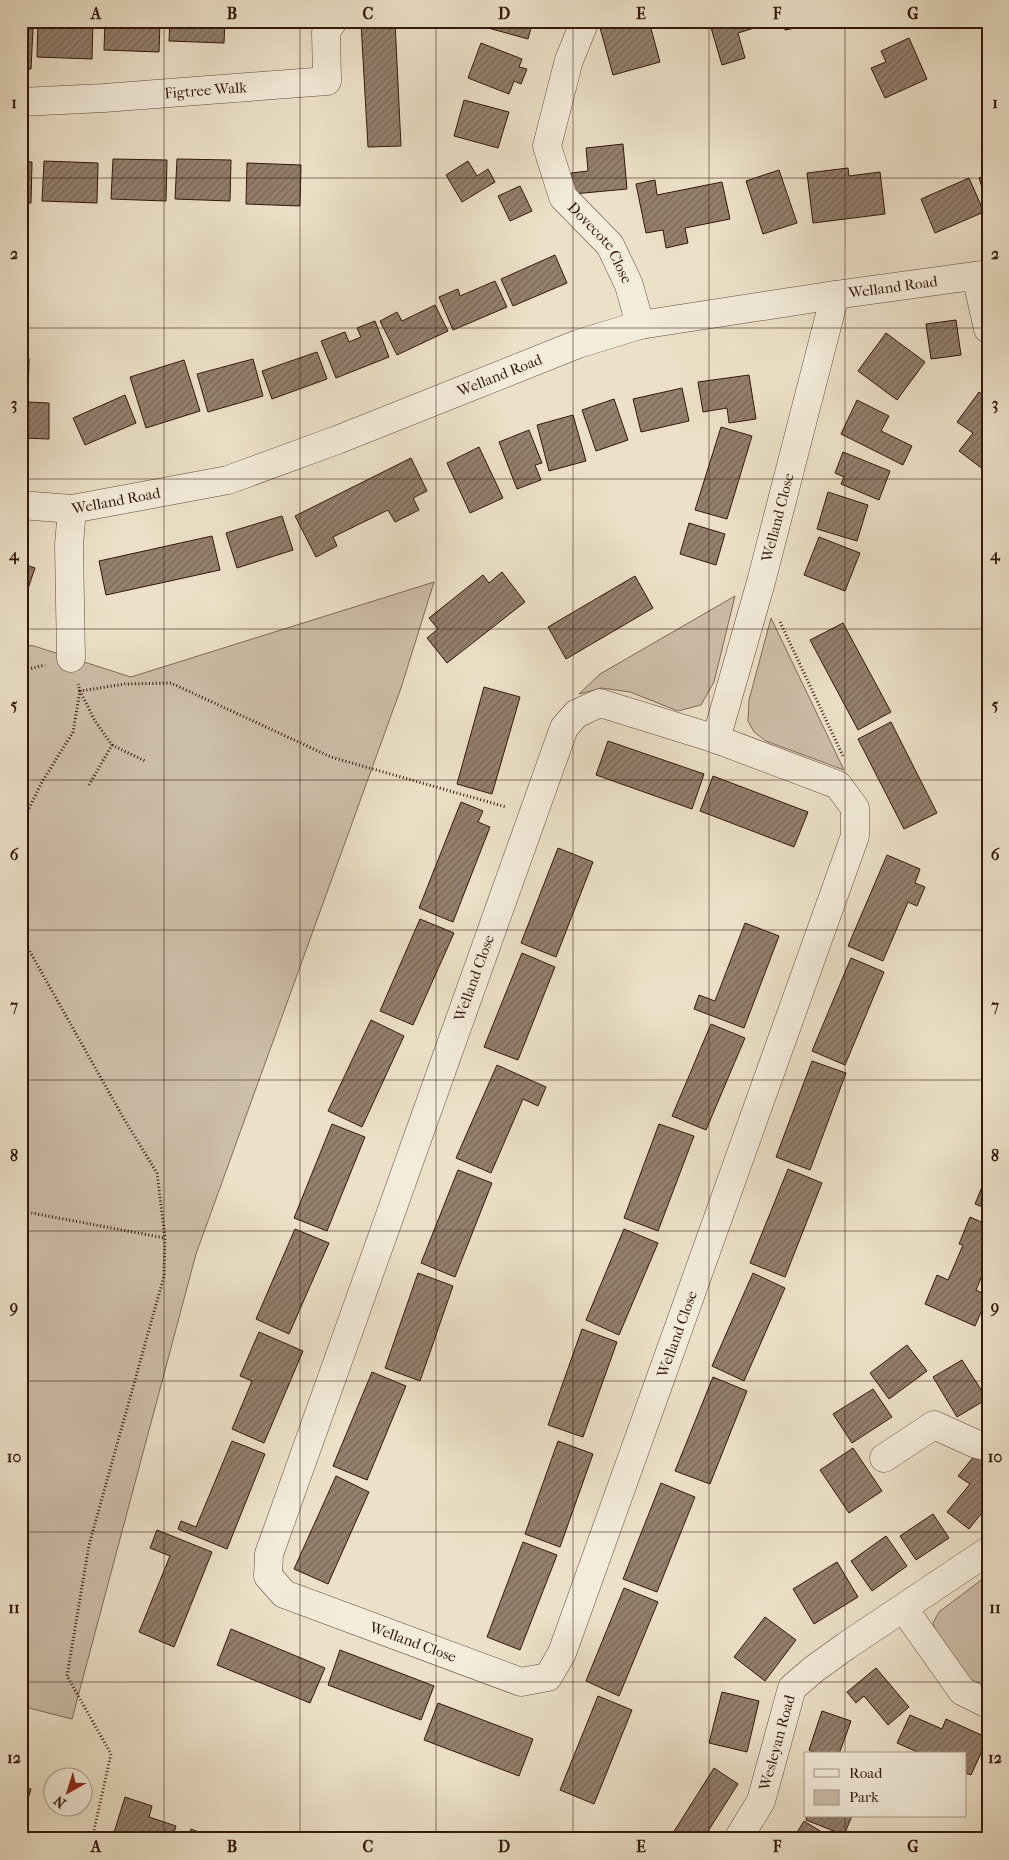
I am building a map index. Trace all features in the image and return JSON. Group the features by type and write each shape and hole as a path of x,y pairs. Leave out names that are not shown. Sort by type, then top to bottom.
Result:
{"street":[{"name":"Figtree Walk","path":"21,102 327,81 326,32 333,21"},
{"name":"Dovecote Close","path":"584,21 569,60 547,146 562,197 610,245 629,285 640,325"},
{"name":"Welland Road","path":"21,505 72,509 228,480 337,440 578,344 640,325 834,295 982,275"},
{"path":"982,275 988,329"},
{"name":"Welland Close","path":"716,739 761,582 834,295"},
{"path":"72,509 69,545 72,658"},
{"name":"Welland Close","path":"600,703 716,739 838,784 855,808 855,836 562,1653 548,1677 521,1682 284,1594 268,1576 269,1554 564,728 576,714 600,703"},
{"path":"884,1458 934,1425 976,1444 988,1447"},
{"name":"Wesleyan Road","path":"738,1839 761,1801 792,1688 814,1669 988,1551"},
{"path":"904,1608 962,1691 988,1704"}],"path":[{"path":"978,21 988,38"},
{"path":"761,582 843,758"},
{"path":"72,658 80,691 95,721 112,744 145,761"},
{"path":"80,691 125,684 171,683 331,757 487,800 532,815"},
{"path":"21,824 42,782 73,732 80,691"},
{"path":"89,785 112,744"},
{"path":"21,936 157,1173 165,1238 164,1276 89,1545 67,1676 111,1754 92,1839"},
{"path":"21,1212 165,1238"}],"green space":[{"path":"434,582 401,688 196,1254 72,1719 21,1706 21,645 34,646 131,677"},
{"path":"735,596 714,682 701,705 678,711 630,692 602,688 579,694 600,674"},
{"path":"771,618 844,770 766,741 754,732 748,721 749,700"},
{"path":"988,1575 988,1695 966,1683 942,1652 933,1623 939,1612"}],"building":[{"path":"38,21 93,21 92,59 37,57"},
{"path":"105,21 160,21 159,52 104,50"},
{"path":"170,21 225,21 224,43 169,41"},
{"path":"482,21 533,21 528,39 481,26"},
{"path":"609,21 649,21 660,62 613,75 599,24"},
{"path":"709,21 763,21 764,25 738,33 745,58 722,65"},
{"path":"783,21 821,21 821,23 785,30"},
{"path":"395,22 401,146 368,147 361,23"},
{"path":"21,28 33,29 31,69 21,69"},
{"path":"909,38 927,79 885,98 871,68 886,62 881,51"},
{"path":"481,43 522,59 519,67 527,69 521,84 514,81 509,94 468,78"},
{"path":"464,100 509,112 498,148 454,136"},
{"path":"623,144 627,189 573,194 571,173 588,171 586,148"},
{"path":"113,159 167,160 166,201 111,199"},
{"path":"177,159 231,160 230,201 175,199"},
{"path":"44,161 98,163 97,203 42,201"},
{"path":"468,161 477,176 488,169 495,182 462,202 446,175"},
{"path":"21,162 32,162 31,203 21,203"},
{"path":"247,163 301,165 300,206 246,204"},
{"path":"848,168 849,176 880,172 885,214 813,223 807,173"},
{"path":"779,170 797,223 763,234 746,181"},
{"path":"988,175 988,206 979,178"},
{"path":"969,178 984,212 935,233 921,199"},
{"path":"655,180 657,195 722,182 730,219 685,228 688,243 666,248 663,230 646,233 636,184"},
{"path":"520,186 532,211 510,221 498,196"},
{"path":"555,255 567,283 513,306 501,279"},
{"path":"495,281 507,307 453,330 439,297 458,289 460,296"},
{"path":"435,305 448,331 397,355 380,321 397,312 402,321"},
{"path":"956,320 961,355 931,359 926,324"},
{"path":"375,321 389,357 336,378 321,341 345,332 349,342 361,337 357,328"},
{"path":"886,333 925,362 897,400 858,371"},
{"path":"317,352 327,379 272,399 262,371"},
{"path":"21,359 29,359 28,402 49,403 49,439 21,438"},
{"path":"253,359 263,396 208,412 197,374"},
{"path":"184,360 200,411 146,428 130,377"},
{"path":"749,375 756,419 729,423 727,408 703,412 698,382"},
{"path":"682,388 689,421 641,432 633,399"},
{"path":"979,392 988,399 988,473 959,451 973,433 957,422"},
{"path":"125,395 136,423 85,445 73,418"},
{"path":"614,399 628,440 596,451 582,410"},
{"path":"857,400 889,416 881,431 912,446 903,465 841,434"},
{"path":"573,415 586,461 549,471 537,425"},
{"path":"721,427 752,436 727,519 695,510"},
{"path":"529,430 542,463 535,465 541,480 517,489 499,442"},
{"path":"479,447 503,498 470,513 447,463"},
{"path":"843,452 890,471 879,500 841,484 844,477 835,473"},
{"path":"411,458 427,491 413,498 419,510 395,522 388,510 333,537 337,546 316,557 295,516"},
{"path":"828,492 868,505 857,541 817,529"},
{"path":"282,516 293,550 237,568 226,533"},
{"path":"689,523 725,534 716,565 680,554"},
{"path":"212,536 220,570 106,595 99,561"},
{"path":"819,537 860,553 845,591 804,575"},
{"path":"21,563 35,568 21,609"},
{"path":"502,572 525,602 447,663 427,638 438,629 429,618 483,575 489,583"},
{"path":"635,576 653,608 566,659 548,627"},
{"path":"843,623 891,712 858,730 810,640"},
{"path":"484,687 520,697 492,794 457,784"},
{"path":"891,722 937,813 904,829 858,739"},
{"path":"608,741 704,774 692,809 596,775"},
{"path":"713,776 808,812 794,847 700,811"},
{"path":"461,802 483,811 478,822 490,827 453,922 419,908"},
{"path":"558,848 593,862 556,957 521,943"},
{"path":"887,855 920,869 915,883 925,887 917,906 908,902 883,961 848,946"},
{"path":"420,919 454,933 413,1025 380,1011"},
{"path":"745,923 779,936 744,1028 694,1009 699,995 715,1001"},
{"path":"522,953 555,967 518,1060 484,1047"},
{"path":"851,958 884,972 845,1065 812,1051"},
{"path":"371,1020 404,1036 362,1127 328,1111"},
{"path":"711,1024 745,1038 706,1130 672,1116"},
{"path":"812,1061 846,1073 810,1170 776,1157"},
{"path":"497,1065 546,1087 538,1106 523,1099 491,1173 456,1158"},
{"path":"332,1124 365,1137 327,1231 294,1218"},
{"path":"659,1124 694,1136 658,1231 624,1218"},
{"path":"788,1169 822,1183 785,1277 750,1263"},
{"path":"458,1170 492,1183 455,1277 421,1263"},
{"path":"988,1172 988,1209 975,1204"},
{"path":"970,1217 988,1225 988,1262 976,1290 988,1296 975,1326 925,1304 937,1275 948,1280 963,1245 959,1244"},
{"path":"295,1229 329,1243 289,1334 256,1319"},
{"path":"624,1229 658,1243 619,1335 586,1320"},
{"path":"418,1273 453,1286 420,1381 385,1368"},
{"path":"753,1273 785,1288 744,1381 712,1366"},
{"path":"582,1329 617,1342 583,1437 548,1425"},
{"path":"259,1332 303,1351 264,1443 232,1429 252,1381 240,1376"},
{"path":"907,1345 927,1371 889,1399 870,1373"},
{"path":"962,1360 987,1399 957,1417 933,1377"},
{"path":"372,1372 406,1386 367,1480 333,1466"},
{"path":"713,1377 747,1391 710,1484 675,1471"},
{"path":"873,1389 892,1417 852,1443 833,1414"},
{"path":"232,1441 265,1454 227,1549 178,1529 181,1521 196,1527"},
{"path":"558,1441 593,1454 560,1547 525,1534"},
{"path":"853,1448 882,1491 849,1513 820,1470"},
{"path":"975,1455 988,1465 988,1505 969,1529 947,1512 970,1484 958,1476"},
{"path":"336,1476 369,1492 328,1584 294,1569"},
{"path":"661,1483 695,1497 657,1592 623,1579"},
{"path":"933,1514 949,1538 916,1560 900,1536"},
{"path":"157,1530 212,1552 174,1647 139,1632 170,1556 150,1548"},
{"path":"886,1536 907,1566 872,1591 851,1561"},
{"path":"523,1542 557,1555 520,1650 487,1637"},
{"path":"837,1562 858,1597 814,1624 793,1589"},
{"path":"624,1588 658,1602 619,1696 586,1681"},
{"path":"765,1617 796,1640 765,1681 734,1657"},
{"path":"231,1629 325,1668 310,1703 217,1665"},
{"path":"340,1650 434,1686 421,1720 328,1685"},
{"path":"876,1668 909,1707 888,1725 864,1696 856,1703 847,1692"},
{"path":"722,1692 759,1701 747,1752 709,1743"},
{"path":"598,1696 632,1710 594,1804 560,1790"},
{"path":"438,1703 533,1739 519,1776 424,1740"},
{"path":"822,1711 851,1721 840,1752 814,1752 809,1750"},
{"path":"910,1715 942,1729 946,1719 988,1738 971,1775 966,1773 966,1752 917,1752 897,1743"},
{"path":"714,1768 738,1784 703,1839 683,1839 673,1833"},
{"path":"21,1786 31,1789 21,1822"},
{"path":"125,1797 152,1806 149,1817 176,1826 172,1839 112,1839"},
{"path":"806,1818 851,1818 844,1835 806,1820"},
{"path":"804,1821 833,1839 793,1839"},
{"path":"191,1829 216,1839 188,1839"}]}
